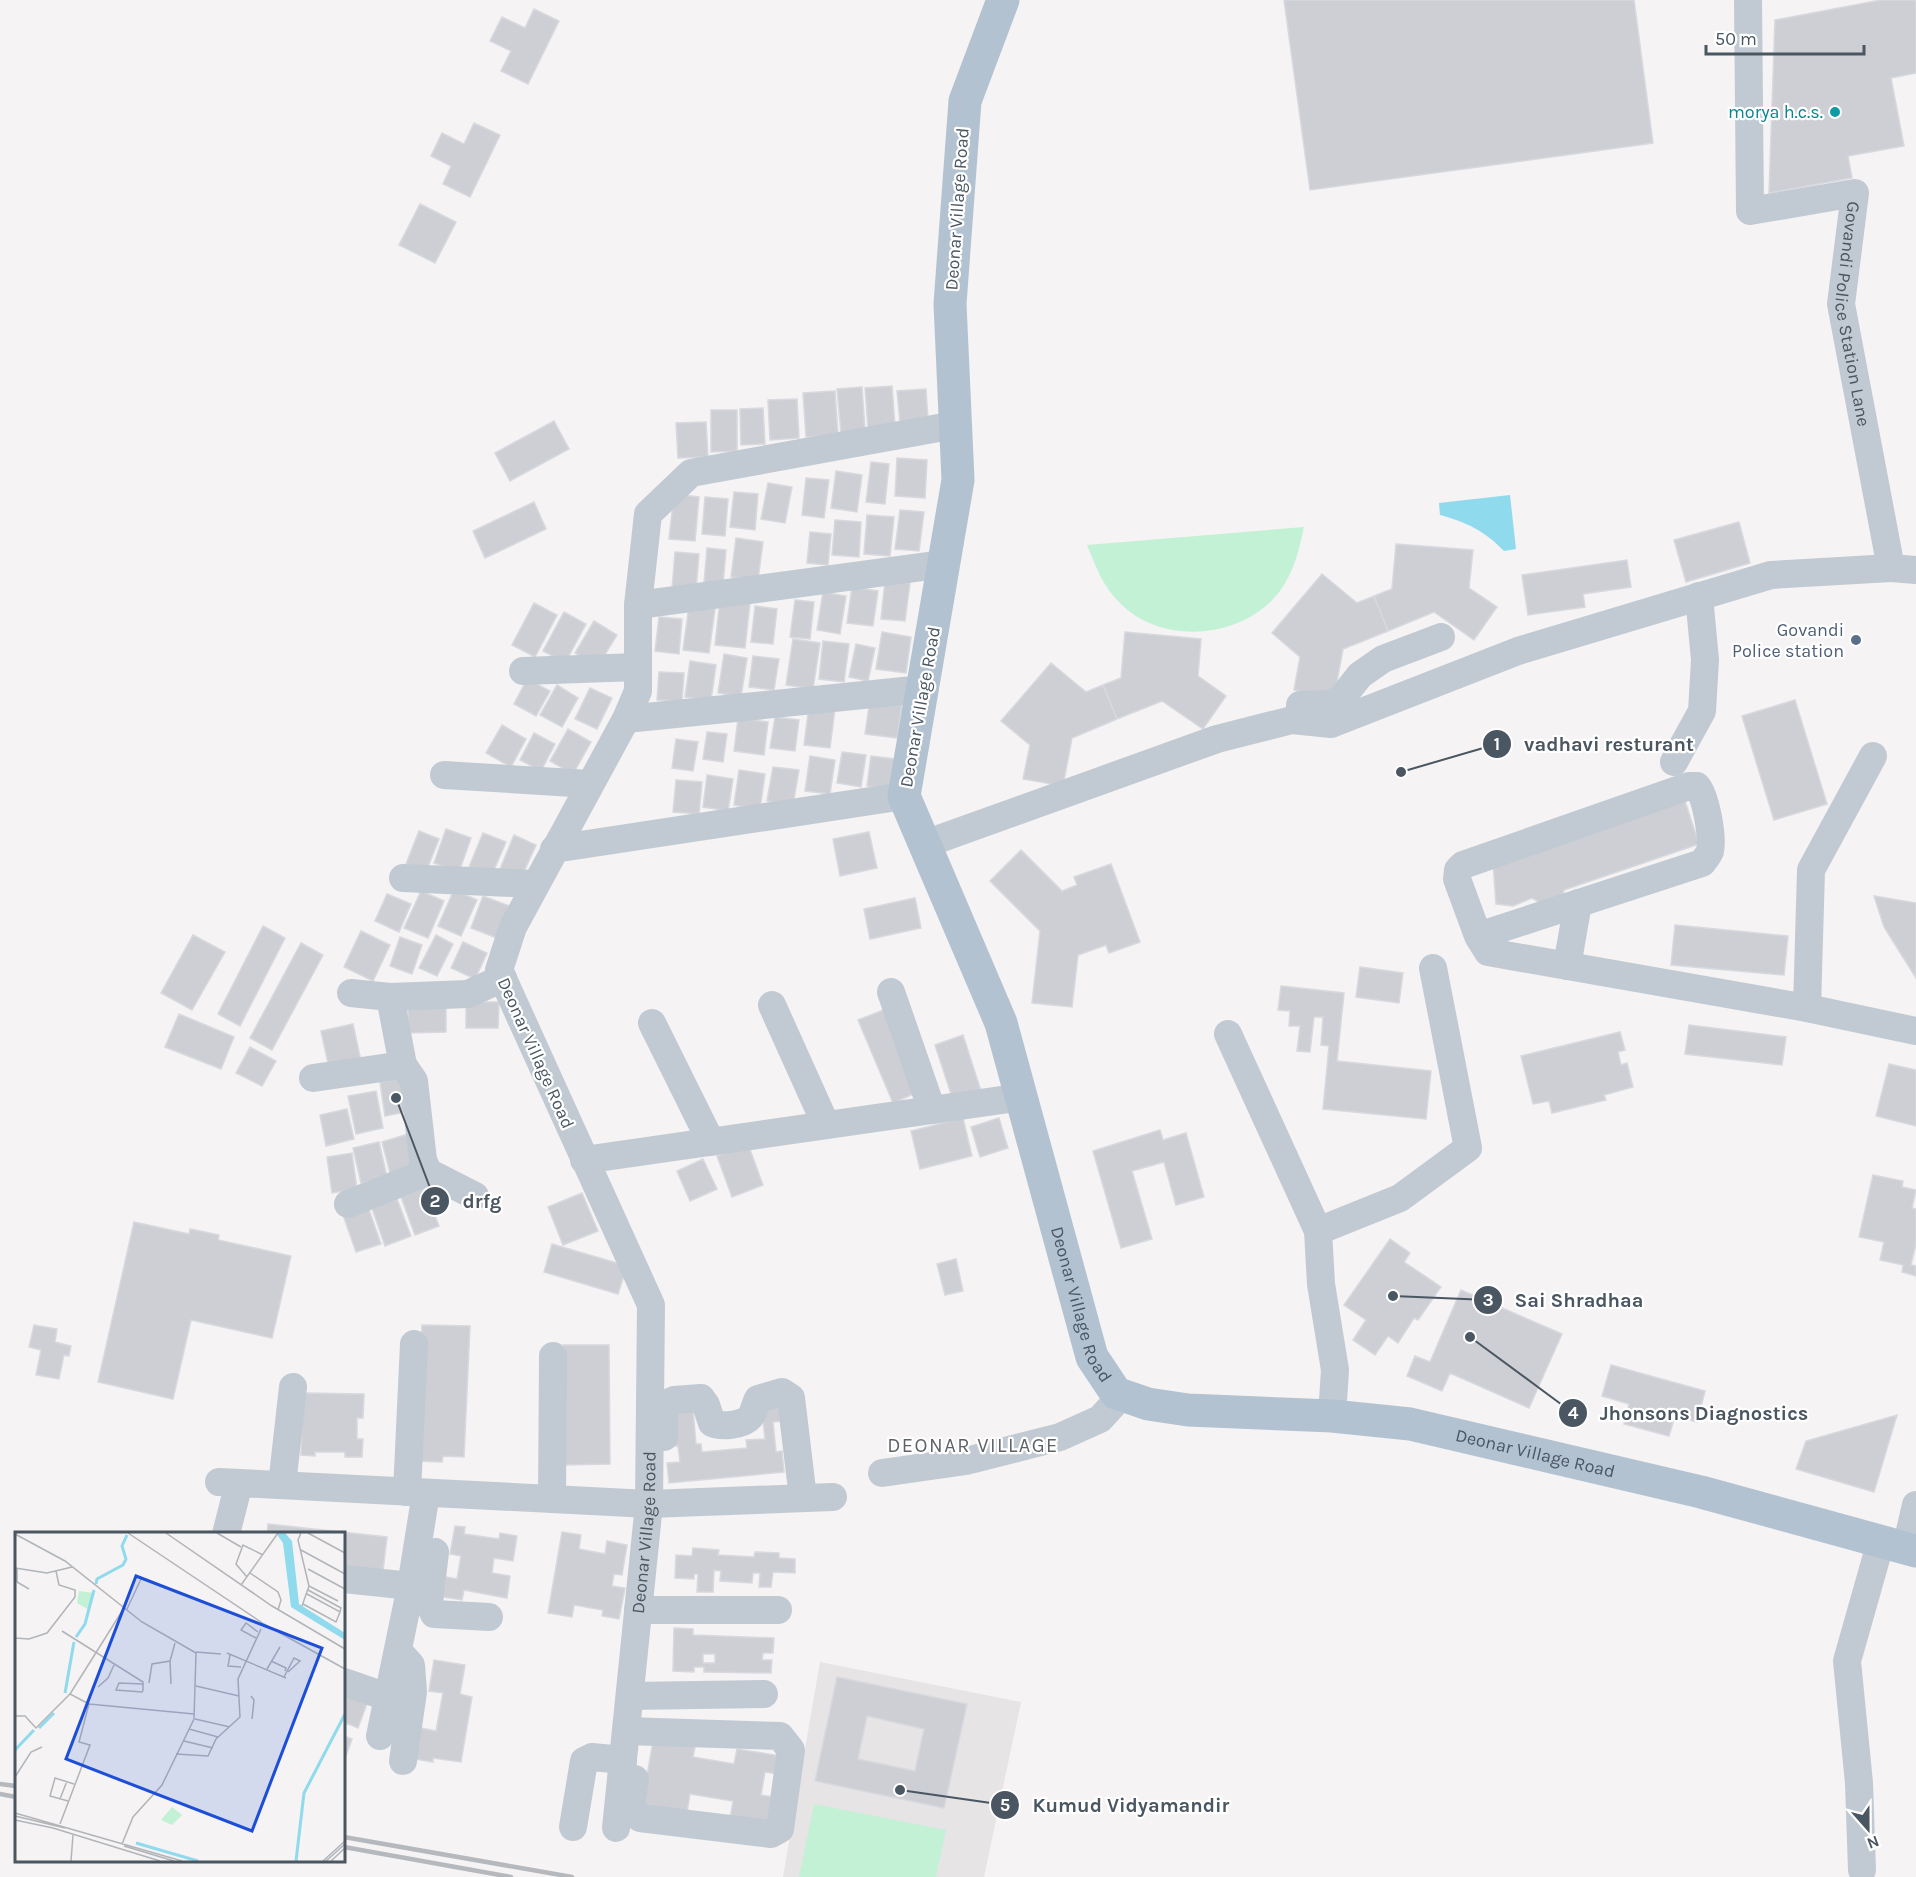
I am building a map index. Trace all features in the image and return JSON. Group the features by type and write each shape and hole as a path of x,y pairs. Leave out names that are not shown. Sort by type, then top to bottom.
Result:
{"main road":[{"name":"Deonar Village Road","path":"1004,0 965,101 950,304 958,480 904,796 1001,1023 1092,1357 1116,1393 1148,1404 1188,1410 1332,1416 1410,1424 1701,1492 1901,1547"}],"street":[{"name":"Govandi Police Station Lane","path":"925,844 1217,739 1292,720 1331,724 1518,651 1771,575 1904,569 1841,304 1855,193 1750,211 1748,0"},
{"name":"Deonar Village Road","path":"616,1828 623,1760 633,1731 630,1696 649,1504 651,1305 500,970 513,927 626,719 638,691 638,605 648,514 691,473 955,425"},
{"path":"638,605 944,564"},
{"path":"1674,762 1702,711 1705,660 1699,596"},
{"path":"1217,739 1235,717 1251,711 1276,705 1330,704 1341,699 1360,675 1383,659 1441,637"},
{"path":"523,671 638,667"},
{"path":"626,719 923,689"},
{"path":"1807,1008 1811,870 1873,756"},
{"path":"444,775 590,784"},
{"path":"1478,936 1702,863 1709,855 1711,846 1704,794 1697,786 1689,786 1463,864 1458,870 1457,879 1478,936 1488,952 1807,1008 1916,1032"},
{"path":"554,849 904,796"},
{"path":"403,878 535,884"},
{"path":"1567,966 1578,903"},
{"path":"1318,1232 1400,1198 1468,1148 1433,968"},
{"path":"351,993 390,998 468,994 503,978"},
{"path":"891,992 932,1110"},
{"path":"390,998 403,1065 414,1081 423,1160 428,1172 475,1196"},
{"path":"772,1005 826,1125"},
{"path":"652,1023 711,1142"},
{"path":"1228,1034 1318,1232 1321,1284 1335,1370 1332,1416"},
{"path":"314,1078 403,1065"},
{"path":"584,1160 1022,1097"},
{"path":"348,1204 428,1172"},
{"path":"414,1344 425,1493 429,1603 434,1614 489,1617"},
{"path":"552,1499 553,1356"},
{"path":"282,1485 293,1387"},
{"path":"663,1468 664,1405 674,1400 701,1398 706,1404 712,1423 718,1426 744,1422 750,1417 759,1399 782,1392 791,1398 802,1498"},
{"path":"882,1473 966,1461 1060,1437 1100,1419 1122,1395"},
{"path":"226,1532 229,1482 649,1504 833,1497"},
{"path":"380,1736 399,1652 425,1493"},
{"path":"1862,1870 1859,1783 1847,1661 1901,1547 1916,1505"},
{"path":"345,1580 411,1586"},
{"path":"638,1610 778,1610"},
{"path":"399,1652 411,1665 413,1692 403,1761"},
{"path":"345,1682 390,1698"},
{"path":"630,1696 764,1694"},
{"path":"633,1731 780,1736 791,1750 780,1829 771,1834 639,1818 631,1807 633,1731"},
{"path":"573,1827 584,1761 592,1758 623,1760"}],"shaded area":[{"path":"820,1662 1021,1702 984,1877 783,1877"}],"green space":[{"path":"1304,527 1298,553 1289,576 1280,591 1265,607 1246,619 1225,627 1203,631 1180,631 1158,626 1138,617 1109,591 1087,545"},
{"path":"814,1804 946,1830 936,1877 799,1877"}],"water":[{"path":"1510,495 1516,549 1504,551 1475,528 1440,515 1439,503"}],"building":[{"path":"1284,0 1634,0 1653,143 1310,190"},
{"name":"morya h.c.s.","path":"1881,0 1916,0 1916,73 1891,78 1904,146 1848,156 1852,178 1769,193 1775,20"},
{"path":"534,9 559,21 528,84 501,71 511,51 490,41 502,17 525,28"},
{"path":"474,123 500,135 470,197 443,184 451,166 431,156 442,133 464,144"},
{"path":"420,204 456,222 435,263 399,245"},
{"path":"892,386 895,426 868,428 865,388"},
{"path":"862,387 865,431 841,433 837,389"},
{"path":"926,389 928,420 900,422 897,391"},
{"path":"835,391 838,435 806,437 803,393"},
{"path":"797,399 799,438 770,440 768,400"},
{"path":"763,408 765,444 741,445 740,409"},
{"path":"711,410 737,410 737,451 711,452"},
{"path":"554,421 569,449 510,481 495,453"},
{"path":"706,422 708,457 678,458 676,423"},
{"path":"897,458 927,460 925,498 895,496"},
{"path":"871,462 889,464 885,504 866,502"},
{"path":"836,471 862,475 857,512 831,508"},
{"path":"806,478 829,480 824,518 802,515"},
{"path":"768,483 792,487 785,523 761,519"},
{"path":"734,492 758,494 755,530 730,527"},
{"path":"674,494 699,497 695,541 669,539"},
{"path":"705,497 728,499 725,536 702,534"},
{"path":"534,502 546,529 485,558 473,531"},
{"path":"900,510 924,512 919,551 895,549"},
{"path":"867,515 894,517 890,556 864,554"},
{"path":"835,520 861,522 859,557 832,555"},
{"path":"1739,522 1750,563 1686,582 1674,540"},
{"path":"810,532 831,534 828,565 807,563"},
{"path":"736,538 763,542 758,580 731,577"},
{"path":"1396,544 1473,550 1469,588 1497,607 1474,640 1434,612 1388,631 1374,596 1392,589"},
{"path":"707,548 726,550 723,585 704,583"},
{"path":"675,552 699,554 696,590 672,589"},
{"path":"1627,560 1631,587 1583,594 1585,607 1528,615 1522,575"},
{"path":"1322,574 1357,603 1374,596 1388,631 1343,649 1334,698 1294,690 1300,657 1272,633"},
{"path":"885,581 910,583 905,621 881,619"},
{"path":"852,587 878,591 873,626 847,623"},
{"path":"823,592 846,596 840,634 817,630"},
{"path":"720,600 750,603 745,648 715,645"},
{"path":"795,600 814,602 810,639 790,637"},
{"path":"534,603 557,615 535,657 512,645"},
{"path":"689,606 715,609 709,653 683,650"},
{"path":"755,606 777,609 773,644 751,642"},
{"path":"564,612 586,624 565,663 543,651"},
{"path":"659,617 682,619 679,654 655,651"},
{"path":"594,621 617,635 598,666 575,653"},
{"path":"882,632 911,637 906,673 876,669"},
{"path":"1125,632 1201,639 1198,676 1226,696 1203,729 1162,701 1117,719 1103,685 1121,678"},
{"path":"793,639 820,643 813,689 786,685"},
{"path":"823,641 849,644 844,682 819,679"},
{"path":"856,644 875,648 868,681 849,677"},
{"path":"724,654 747,658 741,697 718,693"},
{"path":"753,656 779,659 774,690 749,687"},
{"path":"690,661 716,665 711,700 685,697"},
{"path":"1051,663 1086,692 1103,685 1117,719 1072,738 1063,786 1023,779 1030,745 1001,721"},
{"path":"659,672 684,673 682,701 657,700"},
{"path":"527,679 550,691 536,716 514,704"},
{"path":"557,685 578,698 562,727 540,715"},
{"path":"590,688 612,698 597,729 575,719"},
{"path":"870,700 902,705 897,738 865,734"},
{"path":"1795,700 1827,804 1774,820 1742,716"},
{"path":"809,706 835,709 830,748 804,745"},
{"path":"775,717 799,720 795,751 770,748"},
{"path":"738,718 768,722 764,755 734,751"},
{"path":"502,725 526,739 511,767 486,753"},
{"path":"568,729 591,742 573,774 550,761"},
{"path":"707,732 727,734 723,762 703,759"},
{"path":"534,733 555,744 541,771 520,760"},
{"path":"676,739 698,742 693,771 672,768"},
{"path":"842,752 866,755 861,787 837,783"},
{"path":"810,756 835,760 830,794 805,791"},
{"path":"871,756 895,759 891,790 867,786"},
{"path":"773,767 799,770 793,805 767,801"},
{"path":"739,770 765,774 760,809 734,805"},
{"path":"707,775 733,779 728,811 703,807"},
{"path":"676,780 702,782 699,814 673,812"},
{"path":"1684,798 1699,844 1564,890 1562,904 1547,907 1532,898 1513,906 1496,904 1493,863"},
{"path":"446,829 471,838 459,872 434,863"},
{"path":"419,831 439,839 426,872 406,864"},
{"path":"869,832 877,868 840,876 833,839"},
{"path":"483,833 506,842 491,877 469,867"},
{"path":"514,835 536,845 521,878 500,869"},
{"path":"1021,850 1062,891 1077,885 1074,877 1111,864 1140,942 1109,953 1106,945 1078,955 1072,1007 1032,1003 1040,931 990,881"},
{"path":"454,890 477,900 461,936 438,926"},
{"path":"421,891 444,901 428,938 404,928"},
{"path":"387,894 411,904 399,932 375,921"},
{"path":"483,896 509,906 497,938 471,928"},
{"path":"1874,896 1916,903 1916,978 1884,927"},
{"path":"915,898 921,928 870,939 864,909"},
{"path":"1675,925 1788,936 1784,975 1671,965"},
{"path":"263,926 285,938 240,1026 218,1014"},
{"path":"361,931 390,945 373,981 344,967"},
{"path":"193,935 225,952 192,1010 161,993"},
{"path":"436,935 453,944 437,976 419,968"},
{"path":"400,937 422,945 412,974 390,966"},
{"path":"463,942 487,953 475,979 451,968"},
{"path":"301,943 323,955 272,1050 250,1038"},
{"path":"1360,967 1403,973 1399,1003 1356,997"},
{"path":"1281,986 1344,993 1337,1061 1431,1071 1426,1119 1323,1109 1329,1046 1321,1045 1323,1017 1314,1017 1310,1052 1297,1051 1300,1026 1289,1026 1290,1011 1278,1010"},
{"path":"466,1002 499,1002 498,1028 466,1028"},
{"path":"408,1008 446,1008 446,1032 408,1033"},
{"path":"886,1009 920,1091 893,1103 858,1020"},
{"path":"179,1014 234,1037 221,1069 165,1047"},
{"path":"353,1024 361,1061 329,1068 321,1031"},
{"path":"1689,1025 1786,1037 1782,1065 1685,1054"},
{"path":"1620,1032 1625,1050 1618,1052 1621,1065 1627,1063 1633,1087 1604,1095 1606,1100 1552,1113 1549,1101 1533,1104 1521,1056"},
{"path":"963,1035 981,1091 953,1100 935,1045"},
{"path":"250,1047 276,1061 262,1086 236,1073"},
{"path":"1889,1064 1916,1070 1916,1126 1876,1116"},
{"path":"405,1078 411,1111 385,1116 380,1082"},
{"path":"376,1091 383,1128 356,1134 348,1096"},
{"path":"347,1109 354,1139 326,1146 320,1115"},
{"path":"963,1118 972,1156 920,1169 911,1131"},
{"path":"999,1118 1008,1148 980,1157 971,1127"},
{"path":"1160,1130 1163,1140 1186,1133 1204,1197 1176,1205 1164,1162 1132,1171 1152,1239 1121,1248 1093,1151"},
{"path":"408,1134 416,1165 390,1173 382,1142"},
{"path":"379,1142 387,1177 361,1183 353,1148"},
{"path":"748,1144 763,1185 732,1197 717,1156"},
{"path":"352,1153 357,1189 332,1193 327,1157"},
{"path":"703,1159 717,1189 690,1201 677,1171"},
{"path":"1873,1175 1903,1181 1902,1187 1916,1190 1912,1208 1916,1209 1916,1244 1911,1265 1916,1266 1916,1276 1902,1272 1903,1265 1880,1260 1884,1242 1859,1237"},
{"path":"425,1188 439,1226 415,1235 401,1197"},
{"path":"582,1193 598,1231 563,1245 548,1207"},
{"path":"397,1199 411,1236 385,1246 372,1208"},
{"path":"368,1207 381,1244 356,1252 343,1215"},
{"path":"134,1222 189,1234 190,1229 219,1235 218,1240 291,1256 272,1338 191,1320 173,1399 98,1382"},
{"path":"1390,1239 1410,1253 1404,1262 1441,1287 1418,1320 1414,1318 1398,1343 1388,1336 1375,1355 1353,1340 1366,1320 1344,1305"},
{"path":"552,1244 627,1266 618,1294 544,1272"},
{"path":"956,1259 963,1291 945,1295 937,1264"},
{"path":"1461,1290 1562,1334 1529,1408 1450,1373 1442,1391 1407,1376 1415,1356 1430,1362"},
{"path":"34,1325 57,1329 55,1342 71,1346 69,1356 64,1355 59,1379 36,1375 41,1350 29,1347"},
{"path":"422,1325 470,1326 464,1457 443,1456 442,1462 417,1461"},
{"path":"563,1345 609,1345 610,1464 563,1465"},
{"path":"1611,1365 1705,1391 1697,1422 1675,1416 1669,1436 1624,1424 1629,1404 1602,1396"},
{"path":"303,1393 364,1394 363,1418 357,1418 357,1439 363,1439 362,1457 345,1457 345,1452 315,1452 315,1456 301,1455"},
{"path":"781,1403 782,1421 773,1422 776,1452 782,1451 784,1472 669,1483 667,1463 680,1462 678,1446 671,1446 668,1413 693,1410 696,1444 701,1444 702,1452 747,1448 746,1440 765,1439 761,1404"},
{"path":"1897,1415 1874,1492 1796,1469 1806,1441"},
{"path":"268,1524 341,1532 267,1532"},
{"path":"455,1526 465,1527 464,1534 499,1539 500,1533 517,1536 513,1561 494,1558 492,1573 510,1576 507,1598 464,1590 462,1600 443,1597 446,1577 457,1579 461,1556 450,1554"},
{"path":"345,1532 387,1537 383,1571 345,1566"},
{"path":"562,1532 581,1535 579,1549 605,1554 607,1541 627,1545 622,1575 614,1574 612,1586 625,1588 619,1619 602,1616 603,1610 574,1605 572,1617 548,1613"},
{"path":"693,1548 719,1550 718,1555 754,1557 755,1552 779,1553 779,1558 795,1559 795,1573 773,1572 771,1587 759,1587 760,1573 753,1573 752,1583 720,1581 721,1571 714,1570 713,1592 697,1592 698,1574 694,1574 694,1579 675,1578 676,1555 692,1556"},
{"path":"674,1628 693,1629 693,1635 774,1638 773,1653 763,1653 762,1660 772,1660 771,1673 704,1672 704,1667 694,1667 694,1672 673,1671","holes":["703,1654 715,1654 715,1663 703,1663"]},
{"path":"434,1660 465,1665 460,1694 472,1697 461,1762 433,1758 433,1762 415,1759 420,1728 436,1731 443,1693 429,1691"},
{"path":"837,1677 967,1704 944,1808 815,1781","holes":["867,1716 924,1729 915,1771 858,1759"]},
{"path":"345,1692 368,1701 358,1728 346,1723 345,1726"},
{"path":"654,1735 696,1742 693,1757 734,1764 737,1749 781,1756 778,1774 765,1772 761,1795 774,1797 769,1825 730,1819 733,1801 690,1794 686,1818 641,1811"},
{"path":"345,1736 352,1739 345,1759"}],"railway":[{"path":"0,1784 15,1786"},
{"path":"0,1794 15,1797"},
{"path":"345,1837 572,1877"},
{"path":"345,1847 511,1877"}],"place":[{"name":"morya h.c.s.","path":"1835,112"},
{"name":"Govandi Police station","path":"1856,640"},
{"name":"vadhavi resturant","path":"1401,772"},
{"name":"drfg","path":"396,1098"},
{"name":"Sai Shradhaa","path":"1393,1296"},
{"name":"Jhonsons Diagnostics","path":"1470,1337"},
{"name":"Kumud Vidyamandir","path":"900,1790"}],"district":[{"name":"DEONAR VILLAGE","path":"973,1445"}]}
